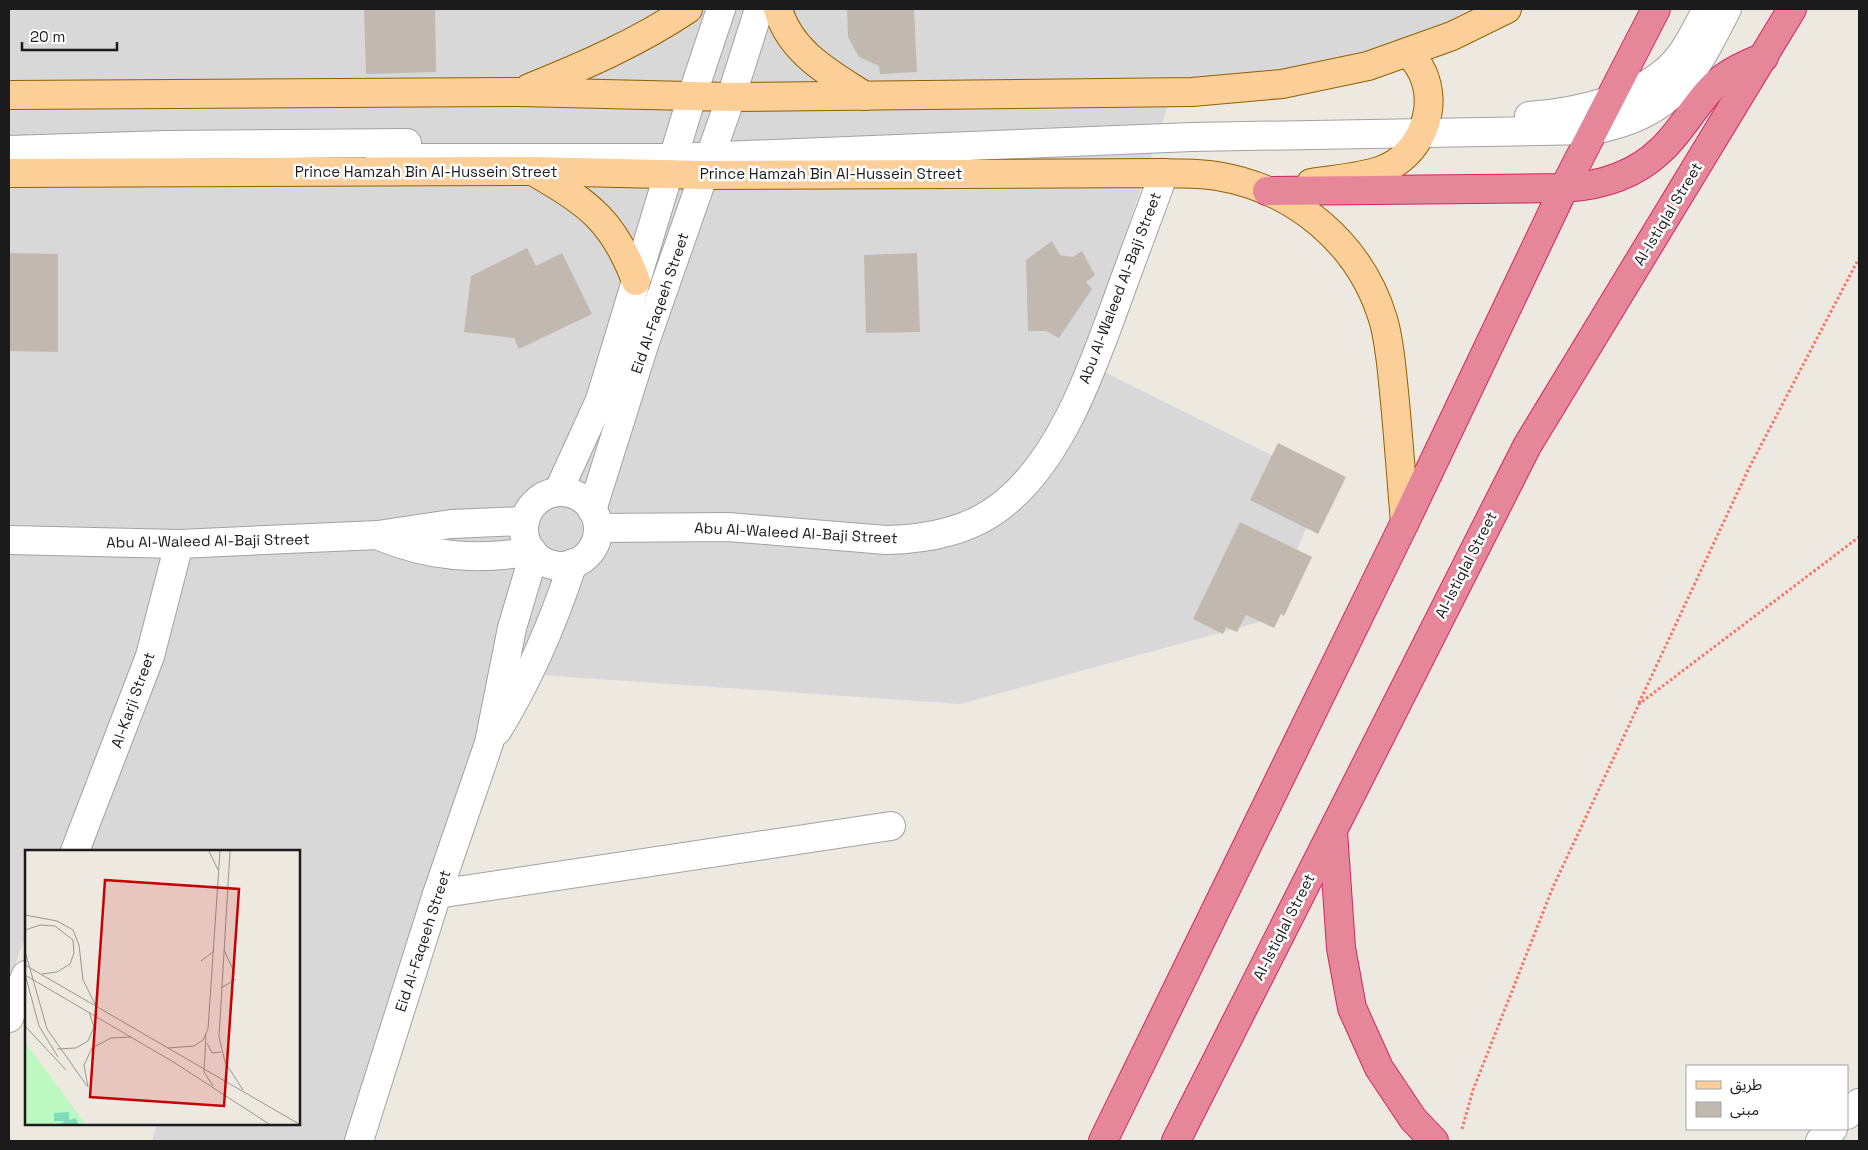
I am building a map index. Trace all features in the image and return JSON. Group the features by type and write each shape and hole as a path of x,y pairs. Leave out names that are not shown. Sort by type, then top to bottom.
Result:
{"highway":[{"path":"1103,1141 1405,522 1564,188 1656,9"},
{"name":"Al-Istiqlal Street","path":"1176,1141 1526,446 1792,9"},
{"path":"1267,190 1564,188 1610,181 1647,162 1675,136 1722,79 1746,64 1764,57"},
{"path":"1333,830 1341,948 1352,1008 1378,1068 1412,1119 1434,1141"}],"main road":[{"path":"520,92 576,69 629,43 688,9"},
{"path":"778,9 788,32 800,49 814,63 865,96"},
{"path":"9,95 520,92 731,97 1192,92 1239,89 1325,76 1409,53 1452,36 1507,9"},
{"path":"1267,190 1382,170 1409,152 1424,126 1429,109 1425,78 1409,53"},
{"name":"Prince Hamzah Bin Al-Hussein Street","path":"9,173 532,171 673,158 710,157 1216,176 1267,190 1291,202 1314,217 1335,236 1355,260 1371,287 1383,320 1390,353 1405,522"},
{"path":"532,171 580,200 600,216 615,235 627,257 636,281"}],"street":[{"name":"Eid Al-Faqeeh Street","path":"558,492 600,400 692,96 721,9"},
{"name":"Eid Al-Faqeeh Street","path":"595,519 645,342 731,97 759,9"},
{"path":"9,166 476,157 710,157 945,149 1424,126 1561,113 1610,100 1663,73 1674,63 1707,9"},
{"path":"1424,126 1594,130 1616,125 1660,104 1677,90 1692,74 1727,9"},
{"path":"9,150 305,143 673,158"},
{"name":"Abu Al-Waleed Al-Baji Street","path":"595,519 728,527 886,540 936,536 983,518 1005,504 1024,486 1042,466 1055,444 1096,358 1164,173"},
{"path":"618,337 645,342"},
{"path":"558,492 580,498 595,519 592,549 584,557 573,563 564,566 542,561 527,544 524,532 525,521 536,501 547,495 558,492"},
{"name":"Abu Al-Waleed Al-Baji Street","path":"9,540 179,544 378,535 451,524 525,521"},
{"name":"Abu Al-Waleed Al-Baji Street","path":"378,535 427,552 453,556 480,558 533,552"},
{"name":"Al-Karji Street","path":"75,850 150,656 179,544"},
{"name":"Eid Al-Faqeeh Street","path":"359,1141 437,894 489,743 507,648 533,552"},
{"name":"Eid Al-Faqeeh Street","path":"489,743 515,701 538,657 573,563"},
{"path":"437,894 891,826"},
{"path":"9,1018 25,978"},
{"path":"1848,1114 1859,1103"},
{"path":"1820,1141 1832,1130"}],"path":[{"path":"1461,1133 1473,1090 1553,887 1748,470 1859,258"},
{"path":"1639,704 1859,536"}],"shaded area":[{"path":"9,9 1469,9 1410,44 1169,102 1084,362 1326,482 1267,620 960,704 511,673 352,1141 152,1141 157,1125 300,1125 300,850 25,850 25,938 9,981"}],"building":[{"path":"364,9 435,9 436,72 366,74"},
{"path":"847,9 914,9 917,72 880,74 879,66 859,57 848,37"},
{"path":"1052,241 1060,255 1073,257 1082,251 1095,275 1086,282 1092,289 1059,338 1046,331 1028,331 1026,260"},
{"path":"527,248 536,266 562,253 592,314 519,349 514,338 464,332 471,276"},
{"path":"9,253 58,254 58,352 9,351"},
{"path":"917,253 920,332 866,333 864,255"},
{"path":"1278,443 1346,477 1318,534 1250,500"},
{"path":"1240,522 1312,557 1284,616 1281,614 1274,628 1246,615 1237,632 1226,627 1223,634 1193,619"}]}
